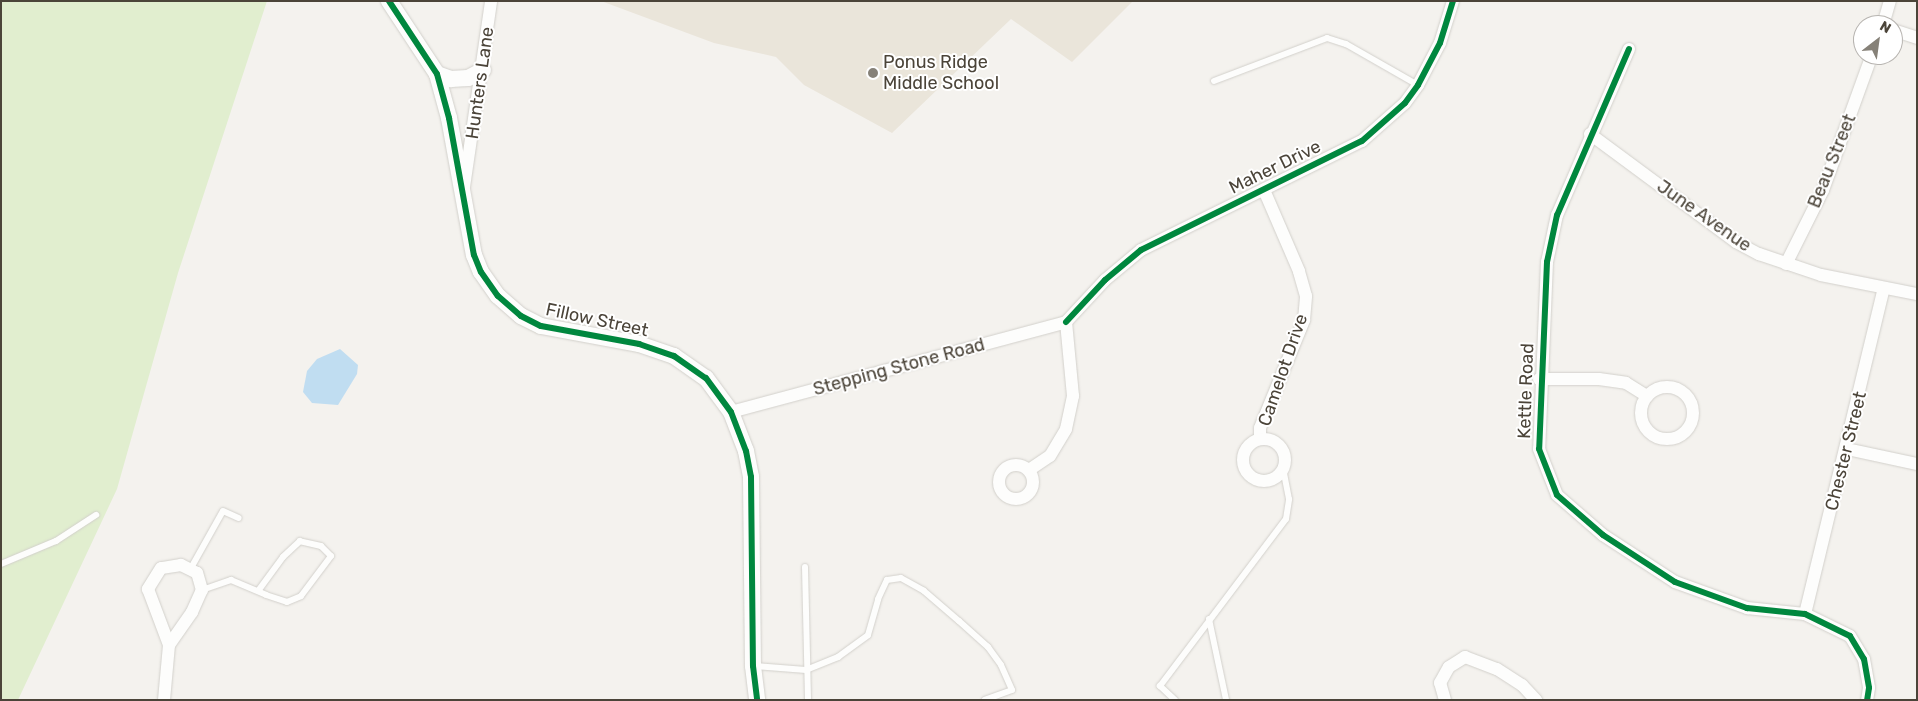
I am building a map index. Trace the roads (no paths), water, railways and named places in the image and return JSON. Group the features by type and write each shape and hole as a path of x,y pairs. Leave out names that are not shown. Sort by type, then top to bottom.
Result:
{"street":[{"name":"Fillow Street","path":"389,1 437,74 470,239 481,272 512,309 554,330 639,344 674,356 706,378 731,412 746,451 751,477 753,666 757,700"},
{"name":"Hunters Lane","path":"462,194 483,70 492,1"},
{"name":"Maher Drive","path":"1066,322 1105,280 1141,250 1362,141 1405,103 1418,85 1440,43 1453,1"},
{"path":"1886,15 1890,1"},
{"path":"1903,33 1917,38"},
{"name":"Kettle Road","path":"1629,49 1590,134 1557,214 1547,262 1540,379 1539,449 1557,495 1603,535 1675,582 1748,608 1805,614"},
{"name":"Beau Street","path":"1786,264 1823,190 1868,65"},
{"path":"437,74 451,79 468,78 483,70"},
{"name":"June Avenue","path":"1590,134 1736,242 1786,264 1884,288 1917,294"},
{"name":"Camelot Drive","path":"1260,439 1278,443 1285,459 1283,468 1267,480 1260,480 1248,472 1245,452 1260,439 1260,428 1304,320 1306,296 1299,271 1264,190"},
{"name":"Chester Street","path":"1805,614 1847,449 1884,288"},
{"path":"1029,470 1050,456 1066,430 1073,396 1066,322"},
{"name":"Stepping Stone Road","path":"731,412 1066,322"},
{"path":"1540,379 1600,379 1626,383 1647,396"},
{"path":"1662,386 1672,386 1688,396 1694,413 1688,430 1672,439 1662,439 1647,430 1640,413 1647,396 1662,386"},
{"path":"1847,449 1917,464"},
{"path":"164,700 169,645 148,589 161,568 181,565 191,568 201,580 202,590 192,612 169,645"},
{"path":"1805,614 1850,636 1864,659 1869,688 1867,700"},
{"path":"1446,700 1440,683 1448,667 1465,657 1497,669 1522,685 1536,700"}],"lane":[{"path":"1214,81 1327,38 1346,44 1418,85"},
{"path":"1175,700 1160,686 1286,519 1289,498 1283,468"},
{"path":"191,568 223,511 239,518"},
{"path":"1,564 56,541 96,514"},
{"path":"202,590 231,580 258,591 287,602 301,596 330,556 321,546 300,541 283,557 258,591"},
{"path":"805,567 808,700"},
{"path":"753,666 806,670 838,657 868,635 878,599 887,580 901,578 924,591 959,621 988,647 1001,665 1012,690 985,700"},
{"path":"1209,619 1226,700"}],"water":[{"path":"340,349 358,365 357,374 338,405 312,403 303,392 307,371 317,359"}],"place":[{"name":"Ponus Ridge Middle School","path":"873,73"}]}
